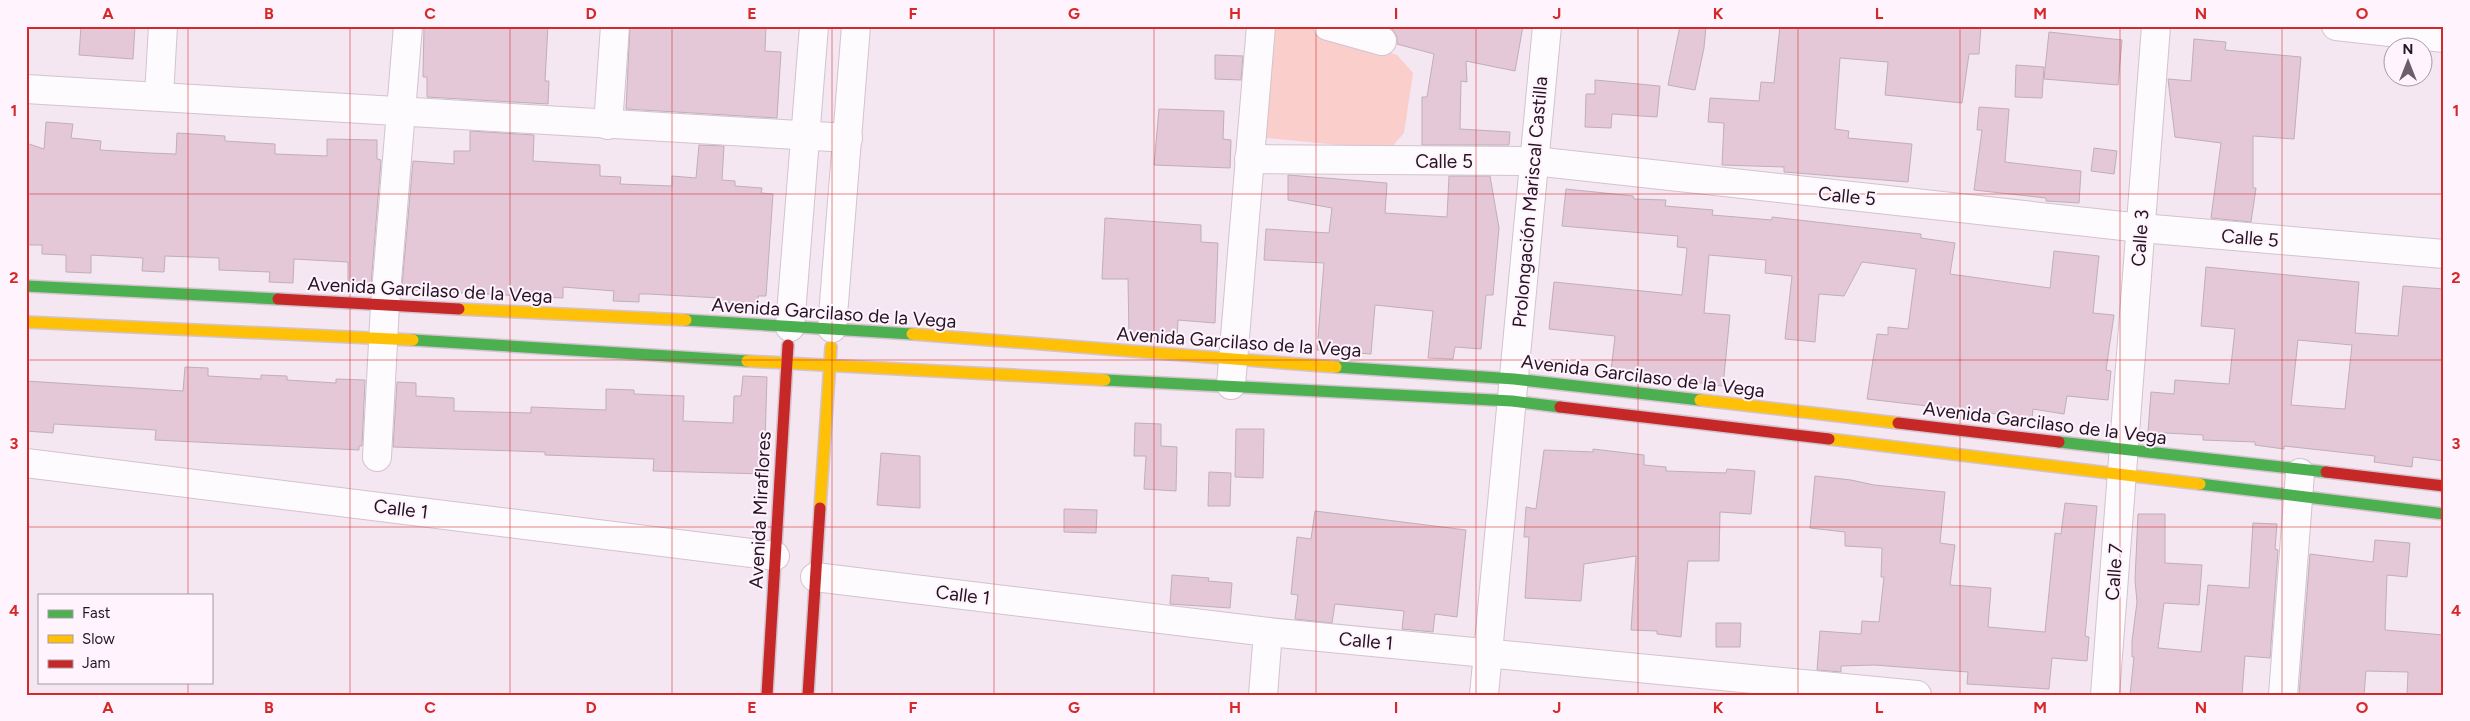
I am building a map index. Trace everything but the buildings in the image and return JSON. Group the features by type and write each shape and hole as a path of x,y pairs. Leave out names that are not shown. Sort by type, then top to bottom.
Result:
{"street":[{"path":"159,96 163,26"},
{"path":"377,458 385,305 408,26"},
{"path":"608,125 615,26"},
{"path":"790,326 814,26"},
{"path":"808,695 829,366 856,26"},
{"path":"1232,373 1261,26"},
{"path":"1328,26 1382,41"},
{"name":"Prolongación Mariscal Castilla","path":"1484,695 1547,26"},
{"name":"Calle 3","path":"2123,462 2156,26"},
{"path":"2336,26 2444,38"},
{"path":"26,89 848,138"},
{"name":"Calle 5","path":"1249,158 1534,161 2141,228 2444,254"},
{"name":"Avenida Garcilaso de la Vega","path":"26,286 832,328 1232,373 1513,390 2299,483 2444,486"},
{"name":"Avenida Garcilaso de la Vega","path":"26,322 384,338 829,366 1232,373 1513,390 2299,483 2444,514"},
{"name":"Avenida Miraflores","path":"767,695 790,326"},
{"name":"Calle 7","path":"2105,695 2123,462"},
{"name":"Calle 1","path":"26,463 775,556"},
{"path":"2283,695 2299,483"},
{"name":"Calle 1","path":"815,577 1268,632 1489,652 1832,690 1917,695"},
{"path":"1263,695 1268,632"}],"shaded area":[{"path":"1271,26 1306,26 1397,55 1413,73 1404,133 1389,150 1267,138 1265,133"}],"traffic: fast":[{"path":"26,286 278,299"},
{"path":"686,320 912,334"},
{"path":"413,340 747,361"},
{"path":"1336,367 1514,379 1700,400"},
{"path":"1105,380 1512,401 1560,407"},
{"path":"2059,442 2326,472"},
{"path":"2200,484 2444,514"}],"traffic: slow":[{"path":"459,309 686,320"},
{"path":"26,322 413,340"},
{"path":"912,334 1336,367"},
{"path":"820,508 831,347"},
{"path":"747,361 1105,380"},
{"path":"1700,400 1898,423"},
{"path":"1829,439 2200,484"}],"traffic: jam":[{"path":"278,299 459,309"},
{"path":"767,695 788,345"},
{"path":"1560,407 1829,439"},
{"path":"1898,423 2059,442"},
{"path":"2326,472 2444,486"},
{"path":"808,695 820,508"}]}
